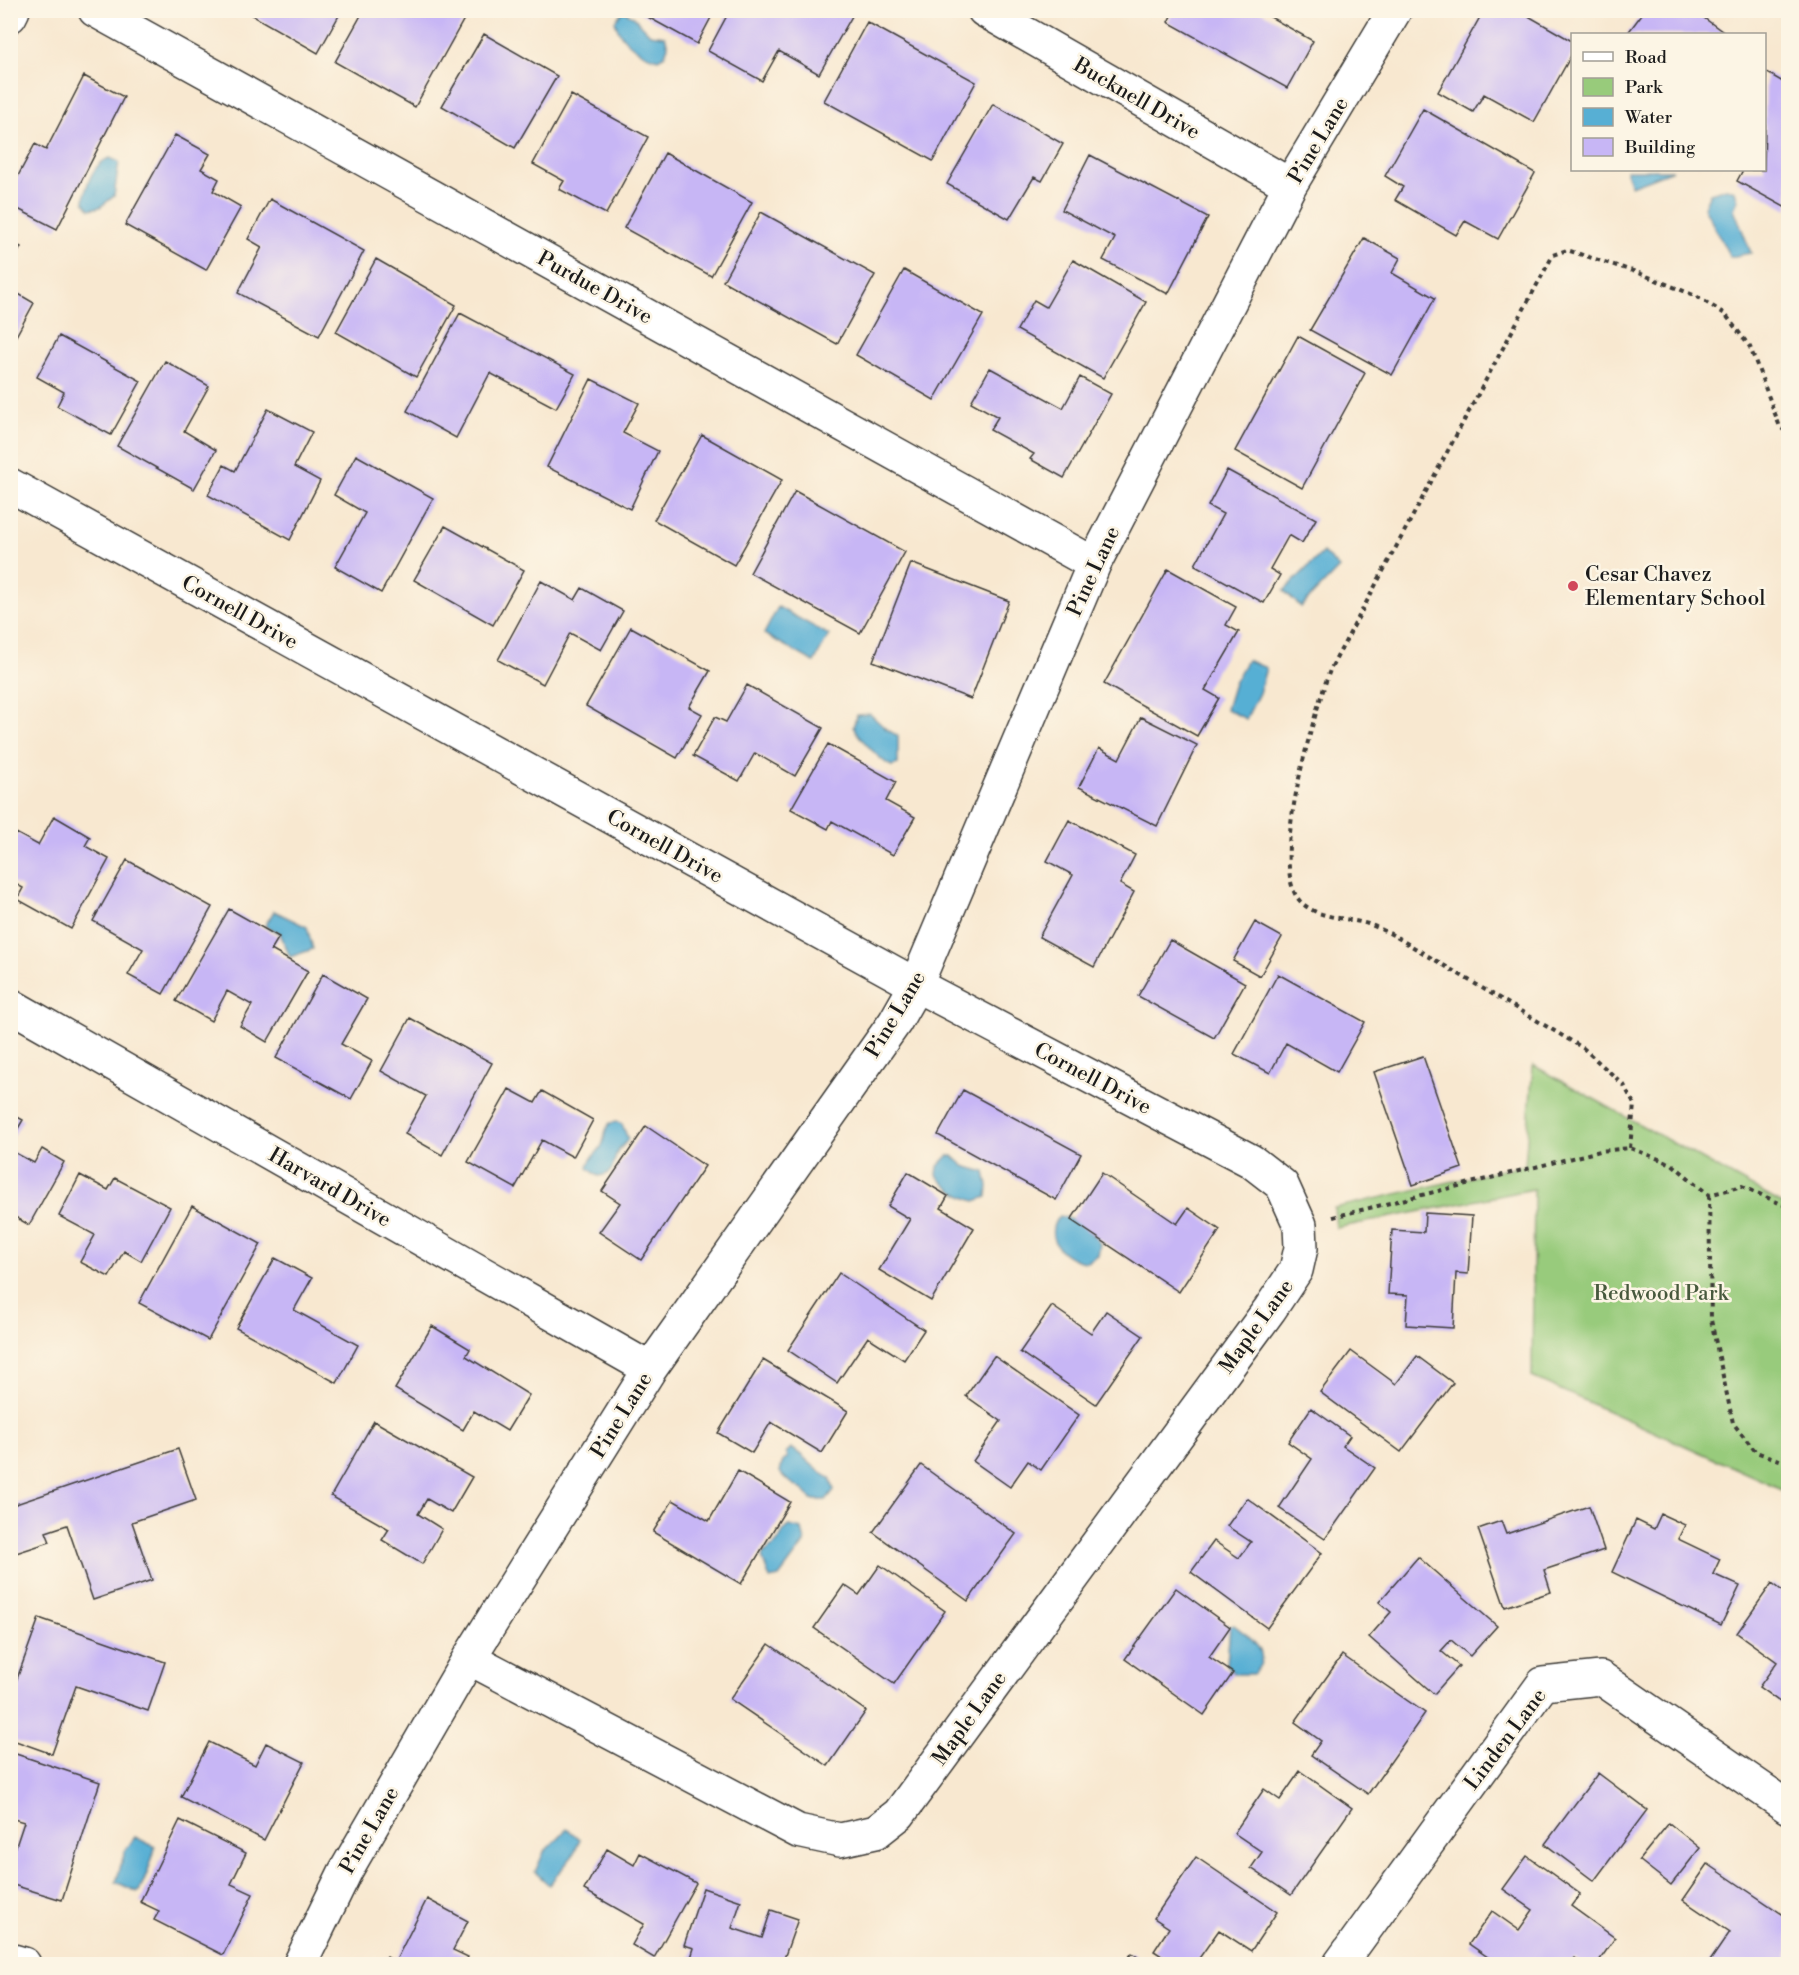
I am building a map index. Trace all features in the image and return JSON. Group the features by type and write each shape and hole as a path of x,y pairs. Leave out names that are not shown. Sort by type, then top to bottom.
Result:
{"street":[{"path":"10,16 13,10"},
{"name":"Purdue Drive","path":"95,10 1094,564"},
{"name":"Bucknell Drive","path":"984,10 1290,185"},
{"name":"Pine Lane","path":"300,1965 345,1872 469,1658 650,1369 888,1032 916,985 1094,564 1290,185 1395,10"},
{"name":"Cornell Drive","path":"10,485 916,985 1251,1161 1282,1185 1300,1225"},
{"name":"Harvard Drive","path":"10,1005 650,1369"},
{"name":"Maple Lane","path":"469,1658 798,1831 840,1840 876,1832 898,1814 1270,1309 1296,1270 1301,1248 1300,1225"},
{"name":"Linden Lane","path":"1340,1965 1543,1684 1601,1678 1788,1807"},
{"path":"10,1960 24,1965"}],"path":[{"path":"1630,1148 1634,1104 1624,1085 1583,1048 1393,935 1369,924 1312,912 1298,900 1291,887 1288,855 1294,803 1312,718 1330,670 1553,255 1567,250 1639,273 1696,296 1725,314 1750,347 1780,427 1788,433"},
{"path":"1300,1225 1600,1151 1630,1148 1672,1164 1709,1195 1711,1320 1733,1423 1756,1452 1788,1463"},
{"path":"1709,1195 1742,1186 1788,1207"}],"green space":[{"name":"Redwood Park","path":"1533,1065 1788,1207 1788,1492 1532,1377 1534,1189 1336,1228 1334,1208 1525,1165"}],"water":[{"path":"623,11 633,16 650,34 665,36 668,46 665,55 658,59 651,57 625,40 615,21"},
{"path":"110,158 119,162 114,196 100,207 90,209 84,202 88,182 99,164"},
{"path":"1626,171 1670,171 1631,186"},
{"path":"1726,188 1735,191 1738,200 1734,209 1751,253 1730,257 1704,207 1710,193"},
{"path":"1323,552 1339,568 1301,607 1284,591"},
{"path":"778,607 829,635 814,662 764,634"},
{"path":"1247,660 1266,668 1259,693 1246,719 1226,709 1234,683"},
{"path":"870,714 886,729 898,736 898,764 892,766 882,760 853,727 857,715"},
{"path":"274,911 307,927 313,949 290,957 280,933 265,926"},
{"path":"610,1123 622,1124 628,1139 618,1151 611,1171 598,1176 588,1168 591,1159 603,1144 605,1132"},
{"path":"948,1156 953,1156 964,1166 985,1172 988,1186 987,1197 975,1201 945,1184 937,1175 938,1166"},
{"path":"1059,1216 1076,1222 1092,1234 1100,1244 1098,1255 1087,1262 1070,1257 1058,1247 1053,1232 1054,1224"},
{"path":"791,1448 830,1478 834,1490 826,1500 811,1500 804,1491 783,1477 780,1472 783,1461 787,1458 786,1453"},
{"path":"789,1526 802,1529 805,1542 779,1577 770,1579 762,1557 777,1543"},
{"path":"1230,1625 1234,1625 1247,1635 1261,1653 1262,1660 1253,1674 1234,1674 1227,1664"},
{"path":"567,1829 580,1839 574,1854 549,1885 535,1872 544,1852"},
{"path":"135,1837 155,1847 148,1871 138,1892 116,1882 125,1851"}],"building":[{"path":"243,10 342,10 318,53"},
{"path":"364,10 429,10 435,14 436,10 469,10 415,107 335,62"},
{"path":"635,10 715,10 697,44"},
{"path":"730,10 842,10 852,16 819,74 779,51 762,81 708,51"},
{"path":"1174,10 1258,10 1313,41 1287,88 1168,22"},
{"path":"1484,10 1518,10 1571,40 1571,56 1534,122 1484,94 1473,112 1438,92"},
{"path":"1645,10 1693,10 1725,33 1628,33"},
{"path":"867,22 976,82 933,161 824,101"},
{"path":"484,34 557,76 515,148 442,106"},
{"path":"1766,72 1788,85 1788,209 1737,181 1742,171 1766,171"},
{"path":"84,76 124,97 57,229 10,205 10,191 35,144 46,150"},
{"path":"571,95 648,137 606,214 559,189 564,181 533,164"},
{"path":"993,104 1063,144 1042,181 1034,177 1009,219 947,184"},
{"path":"1423,109 1535,173 1498,239 1465,221 1456,235 1395,200 1403,187 1385,176"},
{"path":"175,135 210,154 201,169 219,179 213,191 241,207 206,270 125,225"},
{"path":"665,153 752,202 711,276 624,228"},
{"path":"1090,155 1208,217 1168,294 1103,260 1115,238 1062,210"},
{"path":"270,199 364,251 319,336 238,293 262,247 248,239"},
{"path":"761,212 875,275 837,344 723,281"},
{"path":"1364,238 1400,258 1392,273 1435,298 1392,375 1310,330"},
{"path":"10,241 21,247 10,266"},
{"path":"376,259 456,305 416,377 336,332"},
{"path":"1073,260 1146,302 1103,378 1017,330 1034,300 1046,307"},
{"path":"904,270 983,315 934,400 856,355"},
{"path":"10,289 34,303 16,336 10,333"},
{"path":"460,313 575,374 556,408 490,373 456,438 407,411"},
{"path":"59,336 141,381 111,435 57,406 64,392 37,377"},
{"path":"1298,336 1365,373 1302,488 1235,451"},
{"path":"165,361 209,386 184,431 216,450 194,489 117,446"},
{"path":"990,368 1063,408 1080,377 1111,394 1064,478 1030,459 1034,454 990,430 998,417 971,402"},
{"path":"591,379 639,403 623,433 658,451 630,509 547,467"},
{"path":"268,409 312,432 294,467 320,481 290,540 208,495 224,465 235,471"},
{"path":"702,435 782,480 734,565 654,520"},
{"path":"356,455 433,498 381,593 335,567 365,513 334,495"},
{"path":"1227,470 1316,519 1302,543 1289,535 1270,569 1280,575 1264,603 1195,565 1223,514 1208,506"},
{"path":"795,491 905,552 860,633 750,573"},
{"path":"445,526 524,570 493,625 414,580"},
{"path":"911,563 1009,601 971,699 873,661"},
{"path":"1168,569 1236,607 1226,625 1239,632 1205,690 1219,698 1197,736 1104,684"},
{"path":"541,581 575,600 582,588 623,611 601,650 570,633 543,684 498,660"},
{"path":"631,627 710,671 689,707 702,714 677,758 586,706"},
{"path":"747,685 823,728 795,776 755,753 739,781 693,756 715,717 726,722"},
{"path":"1141,717 1197,745 1157,826 1079,787 1099,748 1119,759"},
{"path":"828,744 896,782 886,801 915,817 893,855 832,821 828,829 791,809"},
{"path":"54,816 90,837 85,846 109,859 71,929 17,899 23,888 10,881 10,843 16,833 38,845"},
{"path":"1069,820 1135,855 1120,884 1134,892 1094,967 1039,937 1073,875 1047,861"},
{"path":"127,860 212,907 163,994 128,975 143,949 93,921"},
{"path":"229,909 279,937 271,950 308,971 267,1042 240,1026 252,1005 227,991 211,1021 176,1001"},
{"path":"1255,922 1282,937 1260,976 1233,961"},
{"path":"1170,940 1245,983 1214,1038 1138,996"},
{"path":"323,974 367,999 341,1044 372,1061 351,1099 276,1058"},
{"path":"1278,974 1365,1022 1337,1072 1286,1043 1270,1073 1234,1054"},
{"path":"410,1018 492,1063 442,1155 405,1134 426,1096 381,1071"},
{"path":"1423,1056 1462,1168 1413,1185 1374,1072"},
{"path":"509,1089 535,1103 542,1091 593,1120 573,1157 542,1140 515,1188 468,1162"},
{"path":"963,1090 1081,1154 1056,1200 938,1135"},
{"path":"10,1113 23,1120 10,1142"},
{"path":"646,1126 705,1166 641,1260 599,1232 620,1203 602,1191"},
{"path":"42,1149 64,1162 29,1225 10,1214 10,1150 34,1163"},
{"path":"908,1172 948,1196 941,1208 974,1228 931,1301 879,1270 910,1219 888,1206"},
{"path":"1102,1173 1177,1224 1188,1208 1220,1230 1179,1292 1071,1220"},
{"path":"80,1175 108,1190 115,1178 170,1207 141,1261 124,1251 109,1277 80,1262 95,1235 59,1216"},
{"path":"192,1206 261,1244 208,1340 139,1303"},
{"path":"1425,1213 1472,1216 1468,1274 1456,1273 1453,1328 1406,1325 1408,1295 1388,1294 1392,1230 1424,1232"},
{"path":"275,1258 312,1278 294,1310 358,1345 337,1383 236,1328"},
{"path":"839,1273 924,1330 904,1360 868,1337 837,1383 788,1350"},
{"path":"1052,1306 1091,1333 1106,1311 1143,1336 1096,1404 1020,1352"},
{"path":"432,1326 470,1349 466,1356 529,1395 507,1431 474,1411 463,1430 395,1389"},
{"path":"1351,1351 1396,1384 1417,1356 1453,1383 1401,1452 1320,1392"},
{"path":"994,1356 1079,1415 1041,1470 1028,1461 1010,1487 973,1461 1001,1421 966,1396"},
{"path":"763,1360 848,1411 822,1453 771,1422 752,1453 718,1433"},
{"path":"1311,1408 1350,1436 1343,1446 1375,1468 1325,1539 1279,1508 1312,1459 1288,1442"},
{"path":"374,1421 472,1477 451,1513 427,1499 418,1514 442,1529 422,1564 382,1540 389,1529 331,1496"},
{"path":"178,1449 196,1500 132,1522 152,1580 93,1600 67,1525 46,1532 50,1542 10,1555 10,1506"},
{"path":"921,1465 1016,1534 968,1601 873,1532"},
{"path":"738,1471 790,1502 741,1584 653,1532 673,1500 709,1521"},
{"path":"1247,1498 1322,1553 1267,1628 1191,1572 1214,1541 1239,1558 1251,1542 1227,1526"},
{"path":"1589,1506 1604,1550 1544,1570 1551,1592 1505,1607 1478,1529 1501,1521 1506,1534"},
{"path":"1661,1514 1685,1525 1678,1539 1720,1559 1713,1574 1740,1586 1721,1625 1612,1572 1636,1520 1654,1529"},
{"path":"1418,1557 1497,1626 1470,1656 1451,1640 1441,1651 1459,1666 1434,1694 1369,1637 1391,1612 1379,1602"},
{"path":"880,1565 945,1611 894,1684 814,1628 844,1585 859,1595"},
{"path":"1772,1583 1788,1595 1788,1708 1759,1687 1777,1662 1737,1633"},
{"path":"1176,1588 1230,1627 1209,1657 1233,1673 1204,1715 1125,1659"},
{"path":"39,1618 165,1662 148,1711 76,1686 52,1754 10,1739 10,1698"},
{"path":"769,1644 866,1711 828,1766 730,1699"},
{"path":"1342,1655 1425,1713 1368,1794 1311,1755 1321,1741 1295,1722"},
{"path":"209,1742 255,1765 266,1743 304,1762 264,1840 181,1797"},
{"path":"10,1752 100,1782 62,1900 10,1884 10,1864 24,1822 10,1818"},
{"path":"1300,1771 1352,1808 1291,1895 1251,1868 1262,1852 1234,1833 1264,1789 1280,1800"},
{"path":"1598,1773 1647,1810 1594,1881 1545,1844"},
{"path":"180,1820 246,1853 231,1884 253,1894 223,1955 154,1920 159,1911 140,1902"},
{"path":"1669,1823 1700,1848 1671,1885 1639,1860"},
{"path":"607,1849 634,1865 640,1853 696,1883 654,1958 632,1945 644,1924 584,1890"},
{"path":"1527,1856 1580,1894 1571,1906 1615,1938 1597,1964 1583,1964 1575,1958 1570,1964 1498,1964 1469,1944 1492,1911 1519,1930 1533,1910 1503,1889"},
{"path":"1196,1857 1277,1912 1251,1951 1219,1930 1195,1964 1174,1964 1154,1951 1169,1928 1154,1918"},
{"path":"1708,1864 1788,1918 1788,1964 1708,1964 1730,1932 1683,1900"},
{"path":"703,1888 741,1901 732,1928 762,1938 771,1910 798,1919 782,1964 689,1964 694,1948 684,1945"},
{"path":"427,1899 468,1921 453,1950 468,1957 464,1964 383,1964 387,1957 395,1962"},
{"path":"1132,1953 1148,1964 1123,1964"}],"place":[{"name":"Cesar Chavez Elementary School","path":"1573,586"}]}
